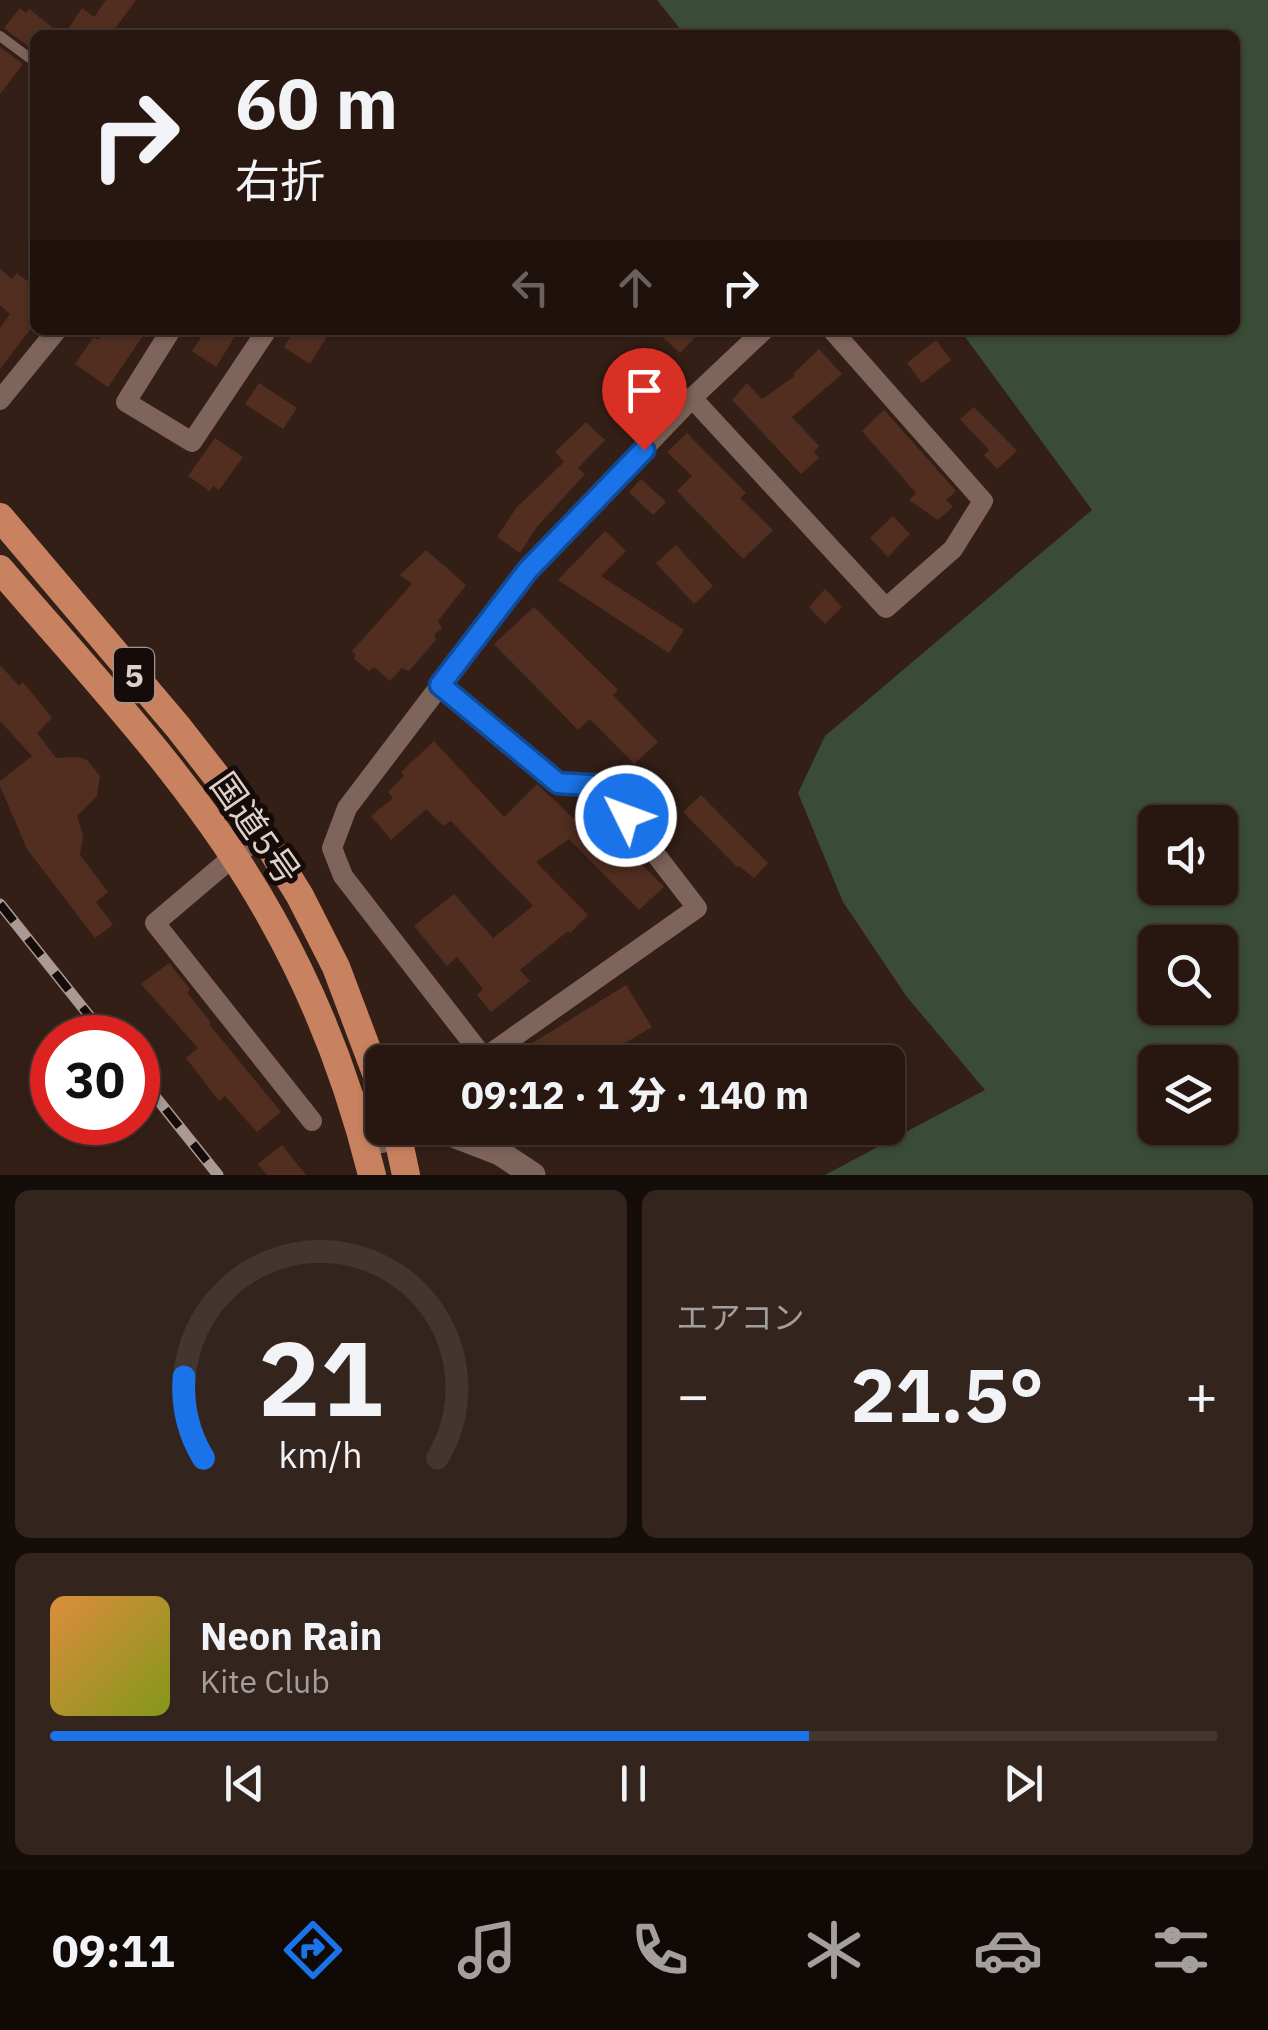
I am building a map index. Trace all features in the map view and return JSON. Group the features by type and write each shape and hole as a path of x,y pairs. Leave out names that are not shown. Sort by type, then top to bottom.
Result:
{"highway":[{"name":"国道5号","path":"0,516 178,727 263,836 300,896 336,967 365,1045"},
{"name":"国道5号","path":"0,569 153,747 234,856 271,916 305,982 346,1083 372,1175"},
{"path":"400,1145 406,1175"}],"street":[{"path":"0,400 53,335"},
{"path":"168,335 126,402 192,442 264,335"},
{"path":"473,1045 343,876 332,848 347,808 528,570 692,398 759,335"},
{"path":"692,398 886,608 953,548 982,501 836,335"},
{"path":"440,685 558,783 603,786 697,908 505,1045"},
{"path":"263,836 155,923 312,1120"},
{"path":"502,1145 533,1175"}],"lane":[{"path":"0,36 30,58"}],"green space":[{"path":"657,0 1268,0 1268,1175 825,1175 881,1145 905,1145 905,1132 985,1090 907,997 843,902 798,793 825,736 1092,510 964,335 1240,335 1240,30 681,30"}],"building":[{"path":"106,0 136,0 114,30 67,30 82,8 94,17"},
{"path":"20,8 26,13 29,9 56,30 30,30 30,48 4,28"},
{"path":"0,47 23,64 0,94"},
{"path":"0,269 12,279 17,273 30,283 30,330 0,369 0,328 10,314 0,305"},
{"path":"102,335 144,335 108,387 75,364 94,337 98,340"},
{"path":"203,335 236,335 216,367 192,351"},
{"path":"292,335 328,335 310,364 284,347"},
{"path":"660,335 697,335 680,353"},
{"path":"936,340 951,360 922,383 907,363"},
{"path":"819,349 842,374 792,417 819,446 814,451 819,458 801,474 732,400 747,383 762,399 795,376"},
{"path":"259,383 297,408 283,429 245,404"},
{"path":"974,407 1017,451 997,469 984,455 989,450 960,419"},
{"path":"884,410 956,491 946,500 953,507 938,520 909,500 916,493 862,431"},
{"path":"586,422 605,440 578,468 585,474 536,528 520,553 497,537 516,508 564,462 555,452"},
{"path":"687,433 746,493 740,498 773,530 743,559 677,491 692,476 667,452"},
{"path":"215,438 243,457 219,490 213,486 210,491 188,476"},
{"path":"641,479 666,502 653,515 629,492"},
{"path":"893,516 910,534 888,557 870,538"},
{"path":"605,531 626,551 601,576 684,630 669,653 558,580"},
{"path":"676,545 713,586 694,604 656,563"},
{"path":"426,550 466,585 438,621 442,628 434,635 436,640 409,671 402,668 390,681 374,667 369,671 354,659 352,651 412,584 400,575"},
{"path":"825,589 842,607 825,624 809,607"},
{"path":"534,607 618,690 613,695 658,742 634,764 590,719 578,730 494,644"},
{"path":"0,665 19,686 23,682 52,718 37,733 56,758 87,760 100,776 97,796 77,816 83,836 80,855 108,892 96,902 113,925 95,938 27,849 0,786 0,781 32,756 0,721"},
{"path":"434,741 504,817 537,784 584,828 601,813 619,832 614,836 664,887 639,910 569,839 536,862 588,915 520,970 530,981 491,1012 477,995 483,989 457,957 447,966 414,926 454,894 493,938 533,906 451,821 443,826 426,809 391,840 371,816 393,798 388,792 404,776 401,772"},
{"path":"701,795 768,863 754,878 738,868 683,812"},
{"path":"169,963 190,989 187,992 209,1024 281,1112 257,1132 225,1096 219,1101 186,1058 198,1048 141,984"},
{"path":"626,985 652,1027 622,1045 529,1045"},
{"path":"282,1145 306,1175 267,1175 258,1164"}],"railway":[{"path":"0,904 89,1015"},
{"path":"160,1102 218,1175"}],"route":[{"path":"626,816 603,786 558,783 440,685 528,570 644,450"}]}
